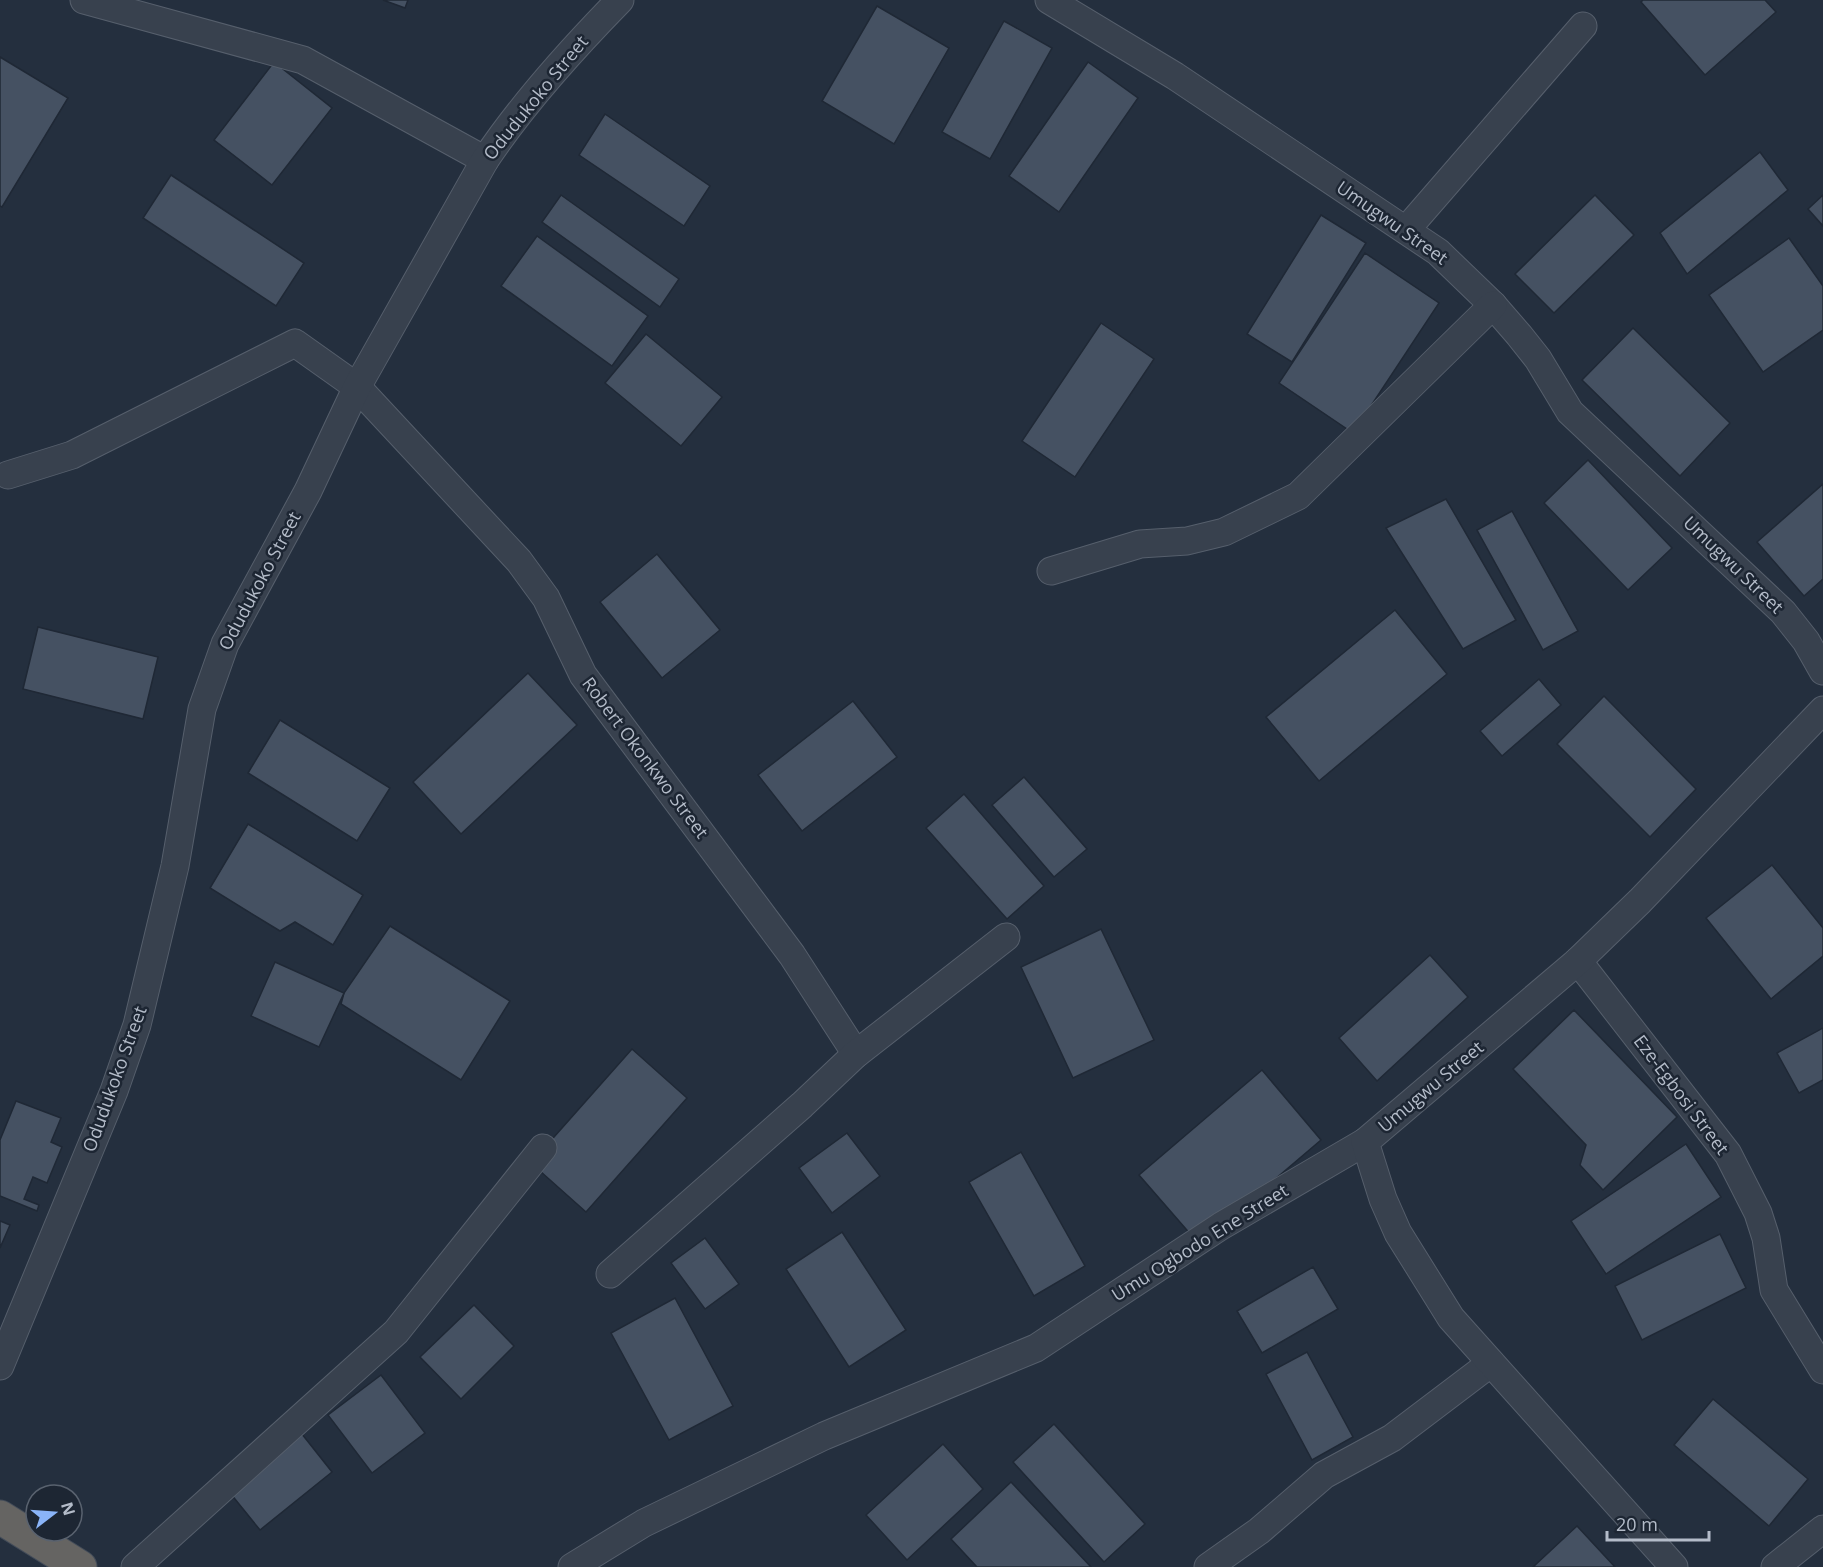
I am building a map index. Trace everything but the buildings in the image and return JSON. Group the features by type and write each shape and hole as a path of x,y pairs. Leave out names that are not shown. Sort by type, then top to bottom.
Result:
{"highway":[{"path":"0,1517 80,1567"}],"street":[{"path":"84,0 303,60 485,160"},
{"name":"Odudukoko Street","path":"0,1366 114,1091 137,1025 175,866 202,709 225,644 308,491 357,387 485,160 524,109 620,0"},
{"name":"Umugwu Street","path":"1048,0 1175,75 1438,252 1493,305 1538,359 1570,412 1783,612 1806,641 1823,671"},
{"path":"1406,230 1583,26"},
{"path":"1051,571 1140,544 1187,541 1224,532 1298,496 1493,305"},
{"name":"Robert Okonkwo Street","path":"8,475 72,455 295,343 357,387 519,561 546,598 583,675 792,955 856,1054"},
{"name":"Umugwu Street","path":"1674,1567 1451,1318 1398,1233 1383,1198 1365,1142 1578,961 1640,901 1823,710"},
{"path":"610,1274 802,1105 856,1054 1006,937"},
{"name":"Eze-Egbosi Street","path":"1578,961 1728,1154 1758,1213 1766,1238 1774,1290 1823,1370"},
{"name":"Umu Ogbodo Ene Street","path":"572,1567 644,1524 824,1436 1036,1348 1221,1226 1365,1142"},
{"path":"135,1567 396,1332 543,1148"},
{"path":"1208,1567 1259,1531 1324,1475 1392,1438 1491,1363"},
{"path":"1775,1567 1823,1529"}]}
